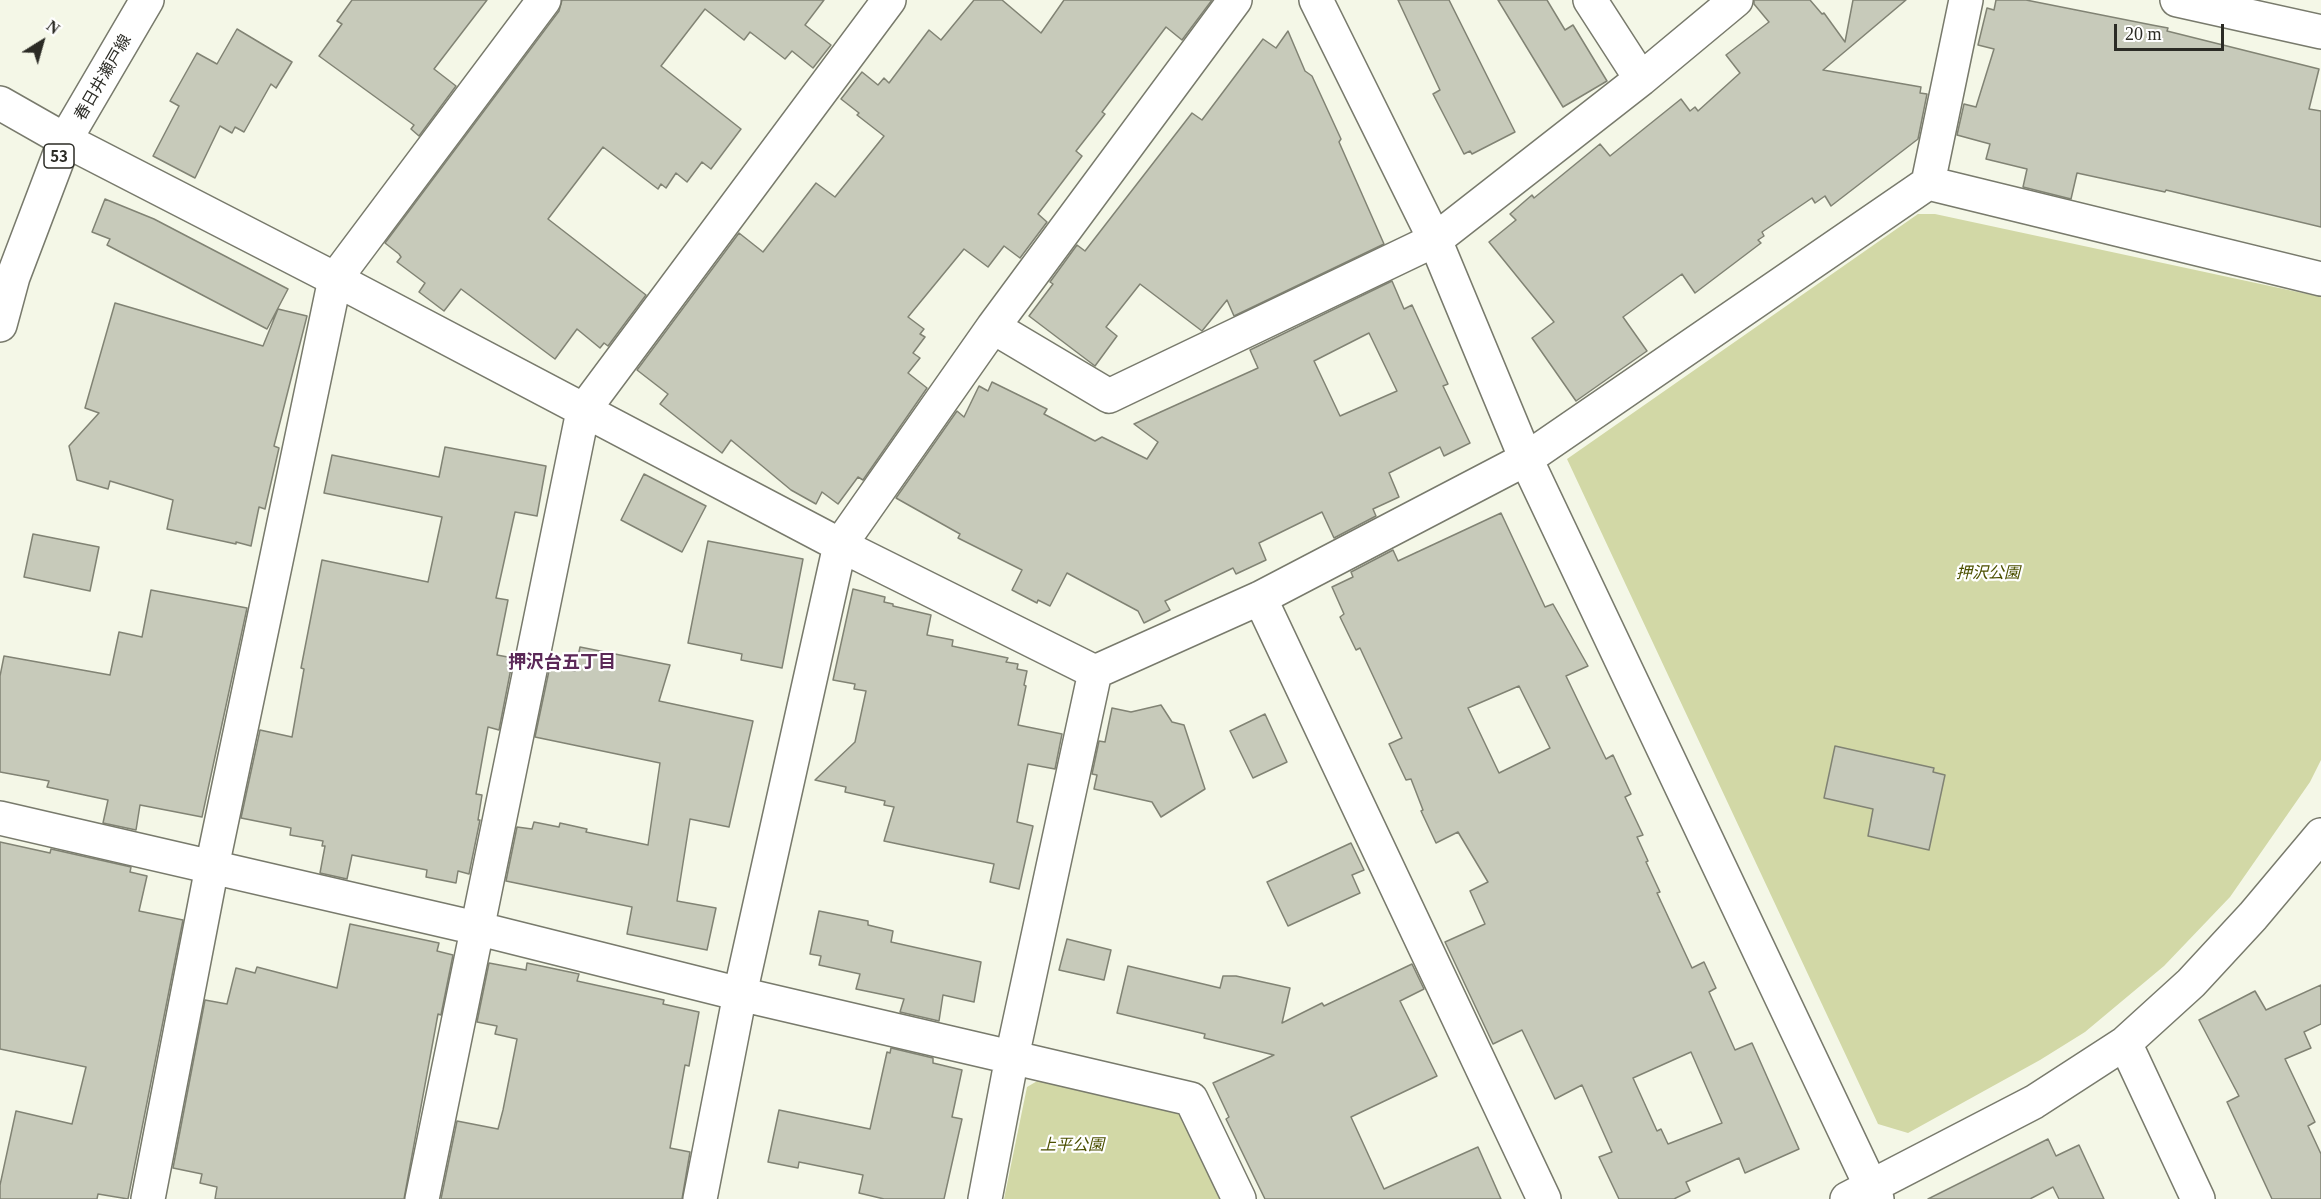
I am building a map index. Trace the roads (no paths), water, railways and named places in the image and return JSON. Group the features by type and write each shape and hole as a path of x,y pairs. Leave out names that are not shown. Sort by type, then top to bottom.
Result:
{"street":[{"name":"春日井瀬戸線","path":"0,324 13,278 65,140 147,0"},
{"path":"148,1199 212,867 335,279 544,0"},
{"path":"422,1199 582,411 889,0"},
{"path":"700,1199 740,994 840,545 993,327 1235,0"},
{"path":"1316,0 1435,240 1526,459 1865,1195 2034,1102 2125,1043 2190,983 2253,916 2321,835"},
{"path":"1590,0 1641,79"},
{"path":"993,327 1108,396 1435,240 1641,79 1736,0"},
{"path":"1095,672 1260,598 1526,459 1928,183 1966,0"},
{"path":"2177,0 2321,32"},
{"path":"0,104 840,545 1095,672"},
{"path":"1928,183 2321,279"},
{"path":"1260,598 1544,1199"},
{"path":"985,1199 1012,1057 1095,672"},
{"path":"0,818 476,928 740,994 1191,1100 1239,1199"},
{"path":"2125,1043 2198,1199"}],"district":[{"name":"押沢台五丁目","path":"562,661"}],"park label":[{"name":"押沢公園","path":"1988,572"},
{"name":"上平公園","path":"1072,1144"}]}
